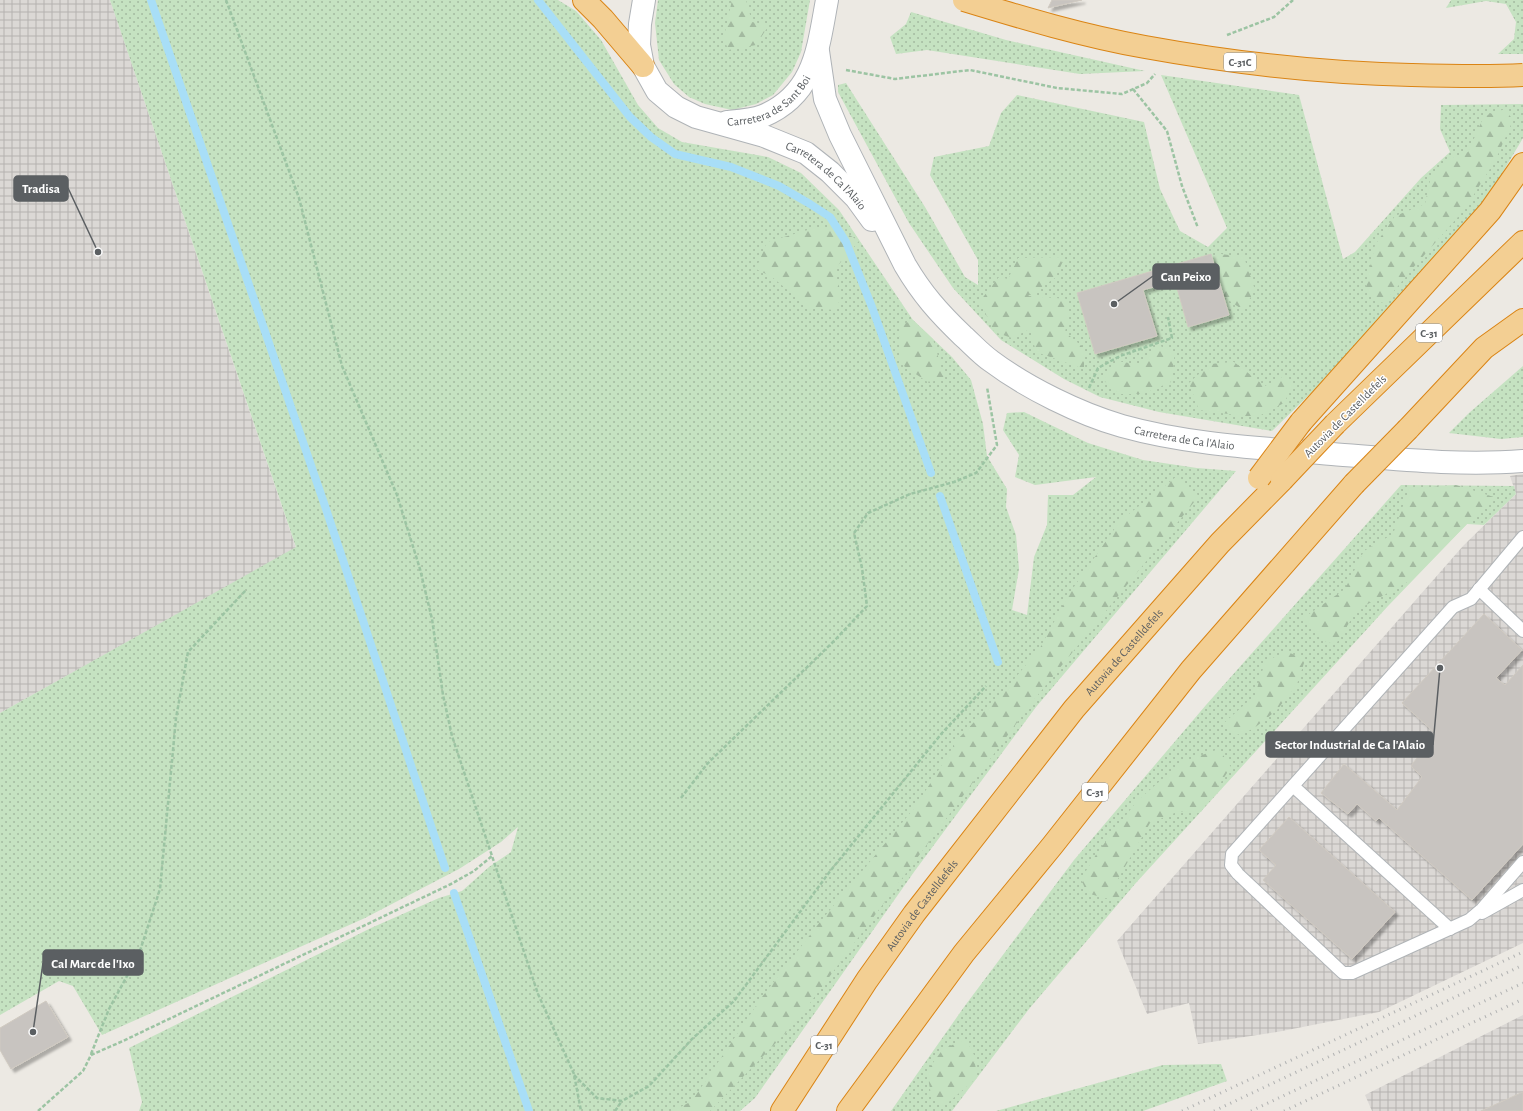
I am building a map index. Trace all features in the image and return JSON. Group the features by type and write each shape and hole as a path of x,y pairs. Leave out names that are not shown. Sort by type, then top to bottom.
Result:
{"highway":[{"path":"584,0 603,19 643,66"},
{"name":"C-31C","path":"964,0 1043,24 1144,47 1251,64 1367,74 1488,77 1523,74"},
{"path":"1220,543 1259,478 1301,422 1490,211 1523,164"},
{"name":"Autovia de Castelldefels","path":"782,1111 866,980 914,914 1074,709 1220,543 1335,424 1523,242"},
{"name":"C-31","path":"848,1111 964,953 1052,846 1192,670 1354,484 1523,309"},
{"path":"1484,348 1523,320"}],"street":[{"name":"Carretera de Sant Boi","path":"644,0 639,45 643,66 656,91 676,107 696,117 720,123 762,116 782,106 798,91 819,57 827,0"},
{"name":"Carretera de Ca l'Alaio","path":"819,57 825,99 840,135 905,265"},
{"name":"Carretera de Ca l'Alaio","path":"720,123 764,136 806,153 830,172 856,198 938,312 991,361 1047,395 1080,411 1122,426 1172,437 1228,446 1453,463 1523,461"}],"lane":[{"path":"1523,537 1471,599 1453,606 1232,854 1231,865 1238,874 1343,973 1352,973 1450,929 1523,890"},
{"path":"1479,589 1523,631"},
{"path":"1293,786 1450,929"},
{"path":"1469,920 1482,909 1523,862"}],"path":[{"path":"226,0 299,198 342,366 397,495 420,569 432,619 443,695 452,736 538,994 574,1074 581,1111"},
{"path":"1226,36 1240,29 1274,17 1293,0"},
{"path":"819,57 850,71 895,79 970,70 1056,88 1122,94 1147,83 1157,71"},
{"path":"1133,89 1167,131 1182,186 1198,228"},
{"path":"1080,411 1098,368 1120,356 1172,338 1168,317"},
{"path":"681,798 707,764 834,641 866,606 862,568 854,533 868,513 910,494 954,482 976,473 997,445 980,351"},
{"path":"38,1111 83,1070 91,1055 109,1009 139,954 160,889 176,718 188,652 246,590"},
{"path":"615,1111 622,1101 649,1086 692,1039 734,1001 831,870 942,733 986,686"},
{"path":"91,1055 451,884 474,871 492,856"},
{"path":"574,1074 597,1098 622,1101"}],"shaded area":[{"path":"0,0 110,0 296,548 0,713"},
{"path":"1523,474 1523,943 1379,1012 1277,1032 1198,1044 1189,1003 1147,1014 1117,941 1463,546 1516,494 1510,476"},
{"path":"1523,1015 1523,1111 1372,1111 1365,1095"}],"green space":[{"path":"110,0 558,0 576,11 601,40 638,105 658,128 682,142 768,157 801,173 839,210 913,320 952,357 971,380 983,424 987,456 1007,489 1006,507 1016,535 1019,569 1012,610 1027,615 1034,557 1047,525 1048,495 1073,495 1096,477 1035,485 1015,477 1019,455 1003,430 1007,413 1024,412 1088,443 1143,460 1197,468 1236,471 1036,707 914,872 755,1098 740,1111 139,1111 142,1102 129,1048 371,928 439,898 462,891 489,867 511,852 518,827 501,842 459,869 365,918 102,1035 73,986 59,981 0,1015 0,713 296,547"},
{"path":"658,0 810,0 801,52 792,72 773,95 756,104 732,110 705,104 689,97 674,84 659,60 655,23"},
{"path":"732,0 746,0 752,22 769,25 756,45 728,50 724,37"},
{"path":"1451,0 1523,0 1523,54 1498,54 1514,39 1516,22 1506,4 1486,1 1446,8"},
{"path":"911,12 1006,40 1145,71 1080,74 927,50 896,54 890,37 906,24"},
{"path":"1161,75 1299,95 1343,259 1355,252 1421,178 1450,152 1440,129 1441,105 1523,104 1523,138 1501,175 1470,219 1381,325 1272,431 1159,412 1100,397 1064,379 1001,340 953,288 909,223 838,92 838,85 846,83 925,207 965,277 978,285 978,260 930,175 934,157 989,146 1001,113 1017,95 1144,122 1160,189 1180,231 1208,247 1227,228"},
{"path":"1505,109 1513,120 1496,159 1465,209 1384,303 1375,301 1366,286 1375,245 1395,216 1425,204 1431,176 1451,158 1468,152 1484,116"},
{"path":"838,228 859,241 834,270 842,296 835,310 809,308 772,277 756,269 767,242 811,229"},
{"path":"1221,254 1244,257 1255,290 1243,310 1212,289 1203,267"},
{"path":"1065,257 1055,278 1028,296 1068,299 1068,318 1065,332 1084,348 1084,369 1036,352 1030,329 1012,338 994,332 980,301 999,277 1008,279 1018,258"},
{"path":"913,320 933,339 944,377 929,383 901,364 899,326"},
{"path":"1160,346 1175,352 1171,382 1143,394 1120,394 1103,380 1117,361 1141,365"},
{"path":"1234,362 1265,386 1286,375 1293,385 1284,403 1259,416 1243,416 1199,410 1189,383 1210,364"},
{"path":"1523,366 1523,437 1501,439 1449,433 1469,413"},
{"path":"1176,477 1199,496 1033,701 796,1022 710,1111 673,1111 692,1101 762,997 820,922 916,806 958,739 1011,683 1040,648 1069,594 1120,521"},
{"path":"1401,485 1514,486 1516,494 1484,525 1467,524 1388,606 1135,884 1029,1009 952,1111 891,1111 964,1007 1074,860 1206,705"},
{"path":"1456,485 1497,498 1467,524 1413,579 1357,610 1336,644 1326,642 1302,619 1345,589 1364,551 1393,534 1409,489"},
{"path":"1286,651 1305,660 1297,684 1277,710 1253,729 1234,736 1223,724 1255,695 1265,662"},
{"path":"1219,749 1231,767 1201,812 1177,812 1150,823 1118,879 1122,900 1104,898 1087,893 1081,879 1097,853 1137,801 1182,762"},
{"path":"966,1039 974,1055 977,1078 944,1106 931,1095 927,1071 943,1049"},
{"path":"1221,1064 1227,1081 1143,1111 996,1111 1163,1065"}],"building":[{"path":"1052,0 1082,0 1048,8"},
{"path":"1211,254 1229,315 1188,327 1175,281 1143,290 1157,336 1095,354 1077,293"},
{"path":"1484,614 1522,650 1496,678 1505,685 1523,665 1523,844 1472,900 1379,818 1376,821 1357,804 1348,814 1321,793 1344,764 1397,810 1422,777 1411,766 1435,733 1402,703"},
{"path":"1289,817 1395,912 1352,959 1263,880 1276,865 1259,850"},
{"path":"46,1001 68,1037 11,1069 0,1050 0,1028"},
{"path":"1523,1092 1523,1111 1481,1111"}],"waterway":[{"path":"151,0 325,506 445,868"},
{"path":"538,0 630,117 651,137 675,154 731,167 779,186 830,217 846,242 872,307 931,473"},
{"path":"940,496 998,662"},
{"path":"454,893 529,1111"}],"railway":[{"path":"1182,1111 1523,952"},
{"path":"1214,1111 1523,965"},
{"path":"1251,1111 1523,983"},
{"path":"1284,1111 1523,999"}],"place":[{"name":"Tradisa","path":"98,252"},
{"name":"Can Peixo","path":"1114,304"},
{"name":"Sector Industrial de Ca l'Alaio","path":"1440,668"},
{"name":"Cal Marc de l'Ixo","path":"33,1032"}]}
